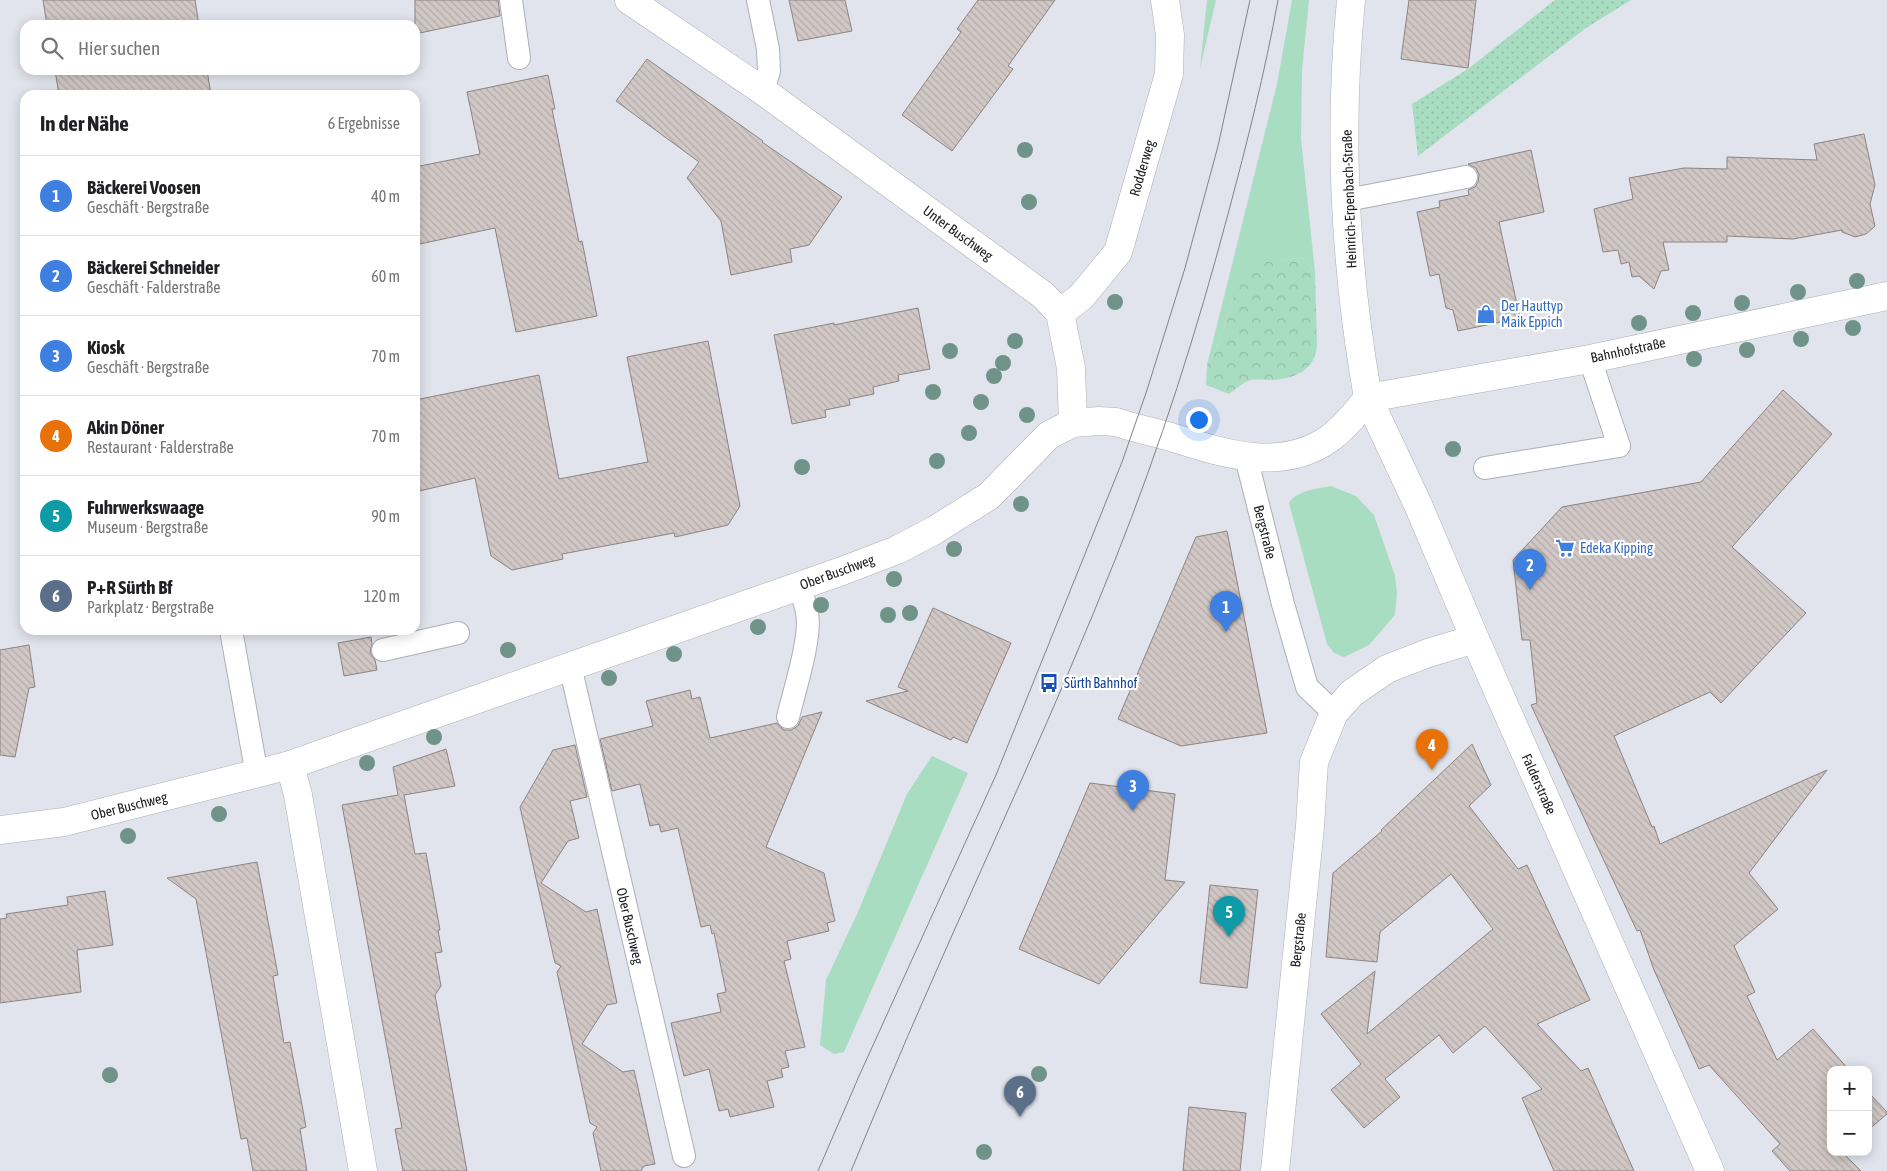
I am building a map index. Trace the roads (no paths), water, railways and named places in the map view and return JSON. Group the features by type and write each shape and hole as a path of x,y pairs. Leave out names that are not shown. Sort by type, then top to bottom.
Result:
{"street":[{"name":"Unter Buschweg","path":"629,0 763,91 1043,295 1060,313"},
{"name":"Rodderweg","path":"1060,313 1081,297 1118,252 1169,74 1170,35 1165,0"},
{"name":"Heinrich-Erpenbach-Straße","path":"1351,0 1345,142 1347,200 1358,334 1368,398"},
{"name":"Bahnhofstraße","path":"1368,398 1590,359 1887,296"},
{"path":"1060,313 1071,368 1073,423 1116,422 1219,452 1246,457 1277,458 1304,452 1328,439 1348,422 1368,398"},
{"name":"Falderstraße","path":"1368,398 1419,507 1475,640 1710,1171"},
{"name":"Ober Buschweg","path":"0,830 64,822 257,775 290,765 897,550 935,530 989,496 1049,435 1073,423"},
{"name":"Bergstraße","path":"1275,1171 1310,826 1314,762 1334,713 1352,693 1387,669 1428,653 1475,640"},
{"path":"290,765 298,795 363,1171"}],"lane":[{"path":"511,0 519,58"},
{"path":"758,0 768,49 769,71 763,91"},
{"path":"1347,200 1466,177"},
{"path":"1485,468 1619,446 1590,359"},
{"name":"Bergstraße","path":"1246,457 1283,604 1307,687 1334,713"},
{"path":"788,717 806,644 808,614 799,586"},
{"path":"383,650 458,634"},
{"path":"232,635 257,775"},
{"name":"Ober Buschweg","path":"570,666 684,1156"}],"tram line":[{"path":"818,1171 859,1076 996,775 1122,462 1147,390 1185,268 1218,146 1250,0"},
{"path":"851,1171 917,1014 1070,669 1132,517 1177,388 1216,258 1255,107 1278,0"}],"place":[{"name":"Der Hauttyp Maik Eppich","path":"1486,314"},
{"name":"Edeka Kipping","path":"1565,548"},
{"name":"Bäckerei Schneider","path":"1530,590"},
{"name":"Bäckerei Voosen","path":"1226,632"},
{"name":"Sürth Bahnhof","path":"1049,683"},
{"name":"Akin Döner","path":"1432,770"},
{"name":"Kiosk","path":"1133,811"},
{"name":"Fuhrwerkswaage","path":"1229,937"},
{"name":"P+R Sürth Bf","path":"1020,1117"}]}
